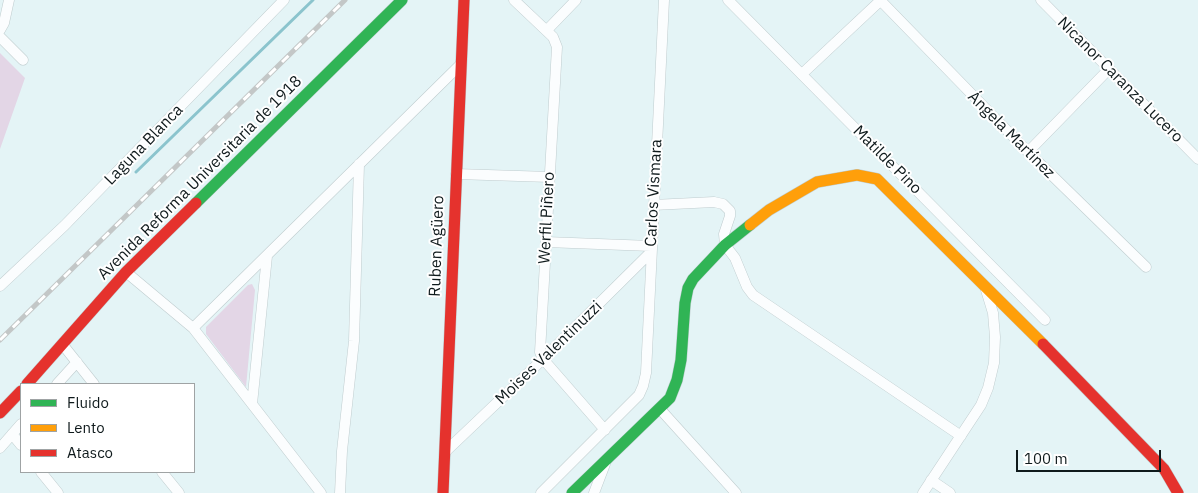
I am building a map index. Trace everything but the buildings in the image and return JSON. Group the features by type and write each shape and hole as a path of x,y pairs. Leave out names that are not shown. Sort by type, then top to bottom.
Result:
{"street":[{"path":"0,30 4,24 9,0"},
{"path":"268,0 276,8"},
{"name":"Laguna Blanca","path":"0,286 65,225 284,0"},
{"name":"Avenida Reforma Universitaria de 1918","path":"28,383 126,272 402,0"},
{"name":"Ruben Agüero","path":"442,493 464,0"},
{"name":"Werfil Piñero","path":"514,0 547,30 553,37 557,47 540,352 543,359"},
{"path":"547,30 576,0"},
{"name":"Carlos Vismara","path":"605,430 639,395 646,373 664,0"},
{"name":"Matilde Pino","path":"728,0 1045,320"},
{"path":"802,74 880,0"},
{"name":"Ángela Martínez","path":"880,0 1028,152 1146,267"},
{"name":"Nicanor Caranza Lucero","path":"1041,0 1198,159"},
{"path":"0,36 23,60"},
{"path":"193,328 461,64"},
{"path":"1028,152 1109,69"},
{"path":"340,493 342,451 354,341 359,164"},
{"path":"456,174 550,177"},
{"path":"572,493 670,398 677,380 681,360 684,303 688,288 693,279 725,244 769,210 817,182 857,174 877,180 984,284 1164,468 1178,493"},
{"path":"653,205 714,202 722,204 730,211 724,234 725,244 735,258 747,287 753,295 961,436"},
{"path":"546,242 651,249"},
{"name":"Moises Valentinuzzi","path":"445,452 543,359 651,249"},
{"path":"252,404 267,256"},
{"path":"126,272 193,328 321,493"},
{"path":"923,493 981,405 988,388 994,363 995,337 991,300 984,284"},
{"path":"63,345 93,383"},
{"path":"541,493 605,430 543,359"},
{"path":"58,383 77,362"},
{"path":"0,413 20,391"},
{"path":"660,409 736,493"},
{"path":"0,448 20,425"},
{"path":"12,434 20,445"},
{"path":"594,493 608,459"},
{"path":"43,473 58,493"},
{"path":"163,473 179,493"},
{"path":"931,480 950,493"}],"shaded area":[{"path":"0,53 25,78 0,149"},
{"path":"252,284 255,290 246,387 206,334 206,327 248,285"}],"waterway":[{"path":"136,172 313,0"}],"railway":[{"path":"0,340 345,0"}],"traffic: fast":[{"path":"196,203 402,0"},
{"path":"572,493 670,398 677,380 681,360 685,303 688,288 693,279 725,245 750,225"}],"traffic: slow":[{"path":"750,225 769,210 817,182 857,175 877,179 1043,344"}],"traffic: jam":[{"path":"443,493 464,0"},
{"path":"28,383 126,272 196,203"},
{"path":"1043,344 1164,469 1178,493"},
{"path":"0,413 20,392"}]}
